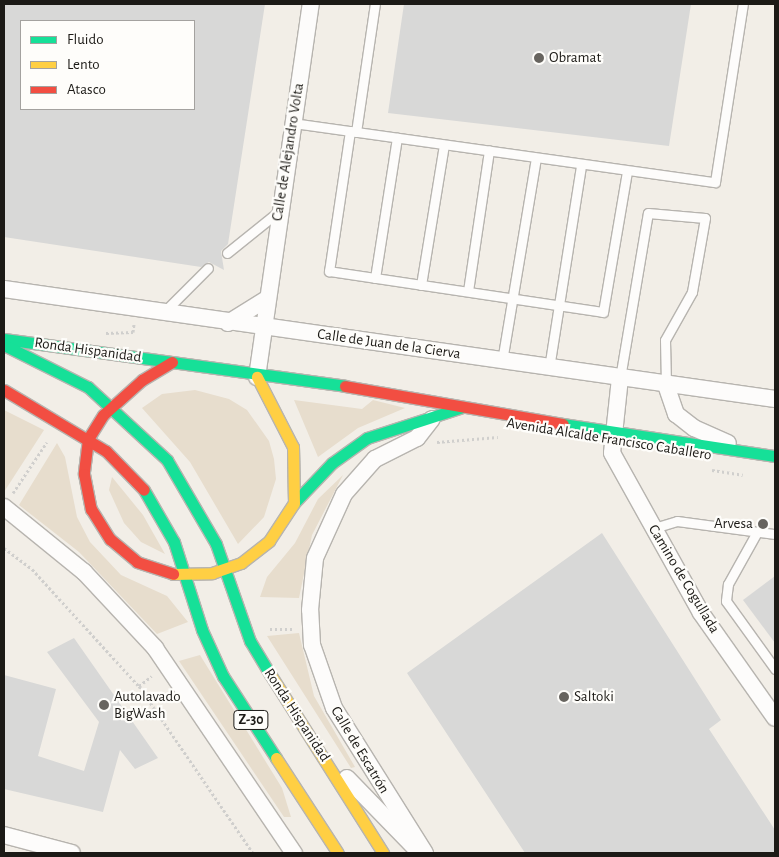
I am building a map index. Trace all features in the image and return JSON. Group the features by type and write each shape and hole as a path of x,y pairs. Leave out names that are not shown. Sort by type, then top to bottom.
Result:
{"main road":[{"name":"Ronda Hispanidad","path":"4,339 172,362 257,377"},
{"name":"Ronda Hispanidad","path":"4,345 59,370 112,406 153,443 176,474 203,517 226,570 250,641 326,757 383,853"},
{"name":"Ronda Hispanidad","path":"88,439 112,406 172,362"},
{"name":"Avenida Alcalde Francisco Caballero","path":"257,377 378,390 460,408 775,456"},
{"path":"257,377 293,447 294,504"},
{"name":"Z-30","path":"4,390 88,439 142,487 174,542 188,576 202,630 223,676 338,853"},
{"path":"88,439 86,492 99,525 137,562 188,576 226,570 269,541 294,504 332,463 359,443 383,431 432,419 460,408"}],"street":[{"name":"Calle de Alejandro Volta","path":"257,377 265,300 310,4"},
{"name":"Calle de Juan de la Cierva","path":"4,289 228,323 263,326 775,399"},
{"path":"228,323 265,300"},
{"name":"Camino de Cogullada","path":"620,378 612,432 612,453 702,613 775,718"},
{"path":"666,384 670,403 682,419 751,452"},
{"name":"Calle de Escatrón","path":"425,853 334,708 312,644 310,610 315,558 344,494 374,460 417,438 432,419"},
{"path":"4,507 84,572 155,648 294,853"},
{"name":"Calle de Escatrón","path":"326,757 420,853"},
{"path":"292,783 323,853"},
{"path":"4,835 72,853"}],"lane":[{"path":"375,4 329,271 603,312 626,171"},
{"path":"293,123 581,165 715,182 743,4"},
{"path":"375,278 397,138"},
{"path":"421,284 444,145"},
{"path":"468,291 489,152"},
{"path":"502,361 536,158"},
{"path":"549,368 581,165"},
{"path":"227,252 278,212"},
{"path":"620,378 648,213 705,218 692,292 665,340 666,384"},
{"path":"163,312 208,268"},
{"path":"654,528 677,521 775,534"},
{"path":"757,532 728,584 726,601 775,669"}],"path":[{"name":"Avenida Alcalde Francisco Caballero","path":"428,445 454,438 507,437"},
{"name":"Avenida Alcalde Francisco Caballero","path":"705,469 749,476"},
{"path":"4,548 32,568 139,686 253,853"}],"shaded area":[{"path":"195,390 229,399 247,410 269,441 274,459 276,479 264,517 238,544 190,462 142,408 162,394"},
{"path":"294,400 362,409 373,400 405,408 358,428 318,457"},
{"path":"4,410 44,430 4,492"},
{"path":"57,443 65,457 77,517 90,542 121,575 167,596 188,622 157,634 79,552 19,505"},
{"path":"343,475 312,535 299,598 260,597 267,577 295,543 318,499"},
{"path":"112,477 143,515 165,554 141,542 124,523 109,490"},
{"path":"299,633 314,696 355,767 351,768 267,636"},
{"path":"200,655 282,788 291,817 284,817 179,661"}],"building":[{"path":"4,4 265,4 228,244 221,251 224,270 209,262 201,267 4,237"},
{"name":"Obramat","path":"404,4 691,4 669,146 388,113"},
{"name":"Saltoki","path":"602,533 721,720 709,729 775,830 775,853 525,853 407,673"},
{"path":"775,576 775,643 743,600"},
{"path":"74,638 158,758 135,769 120,750 103,812 4,789 4,675 56,689 38,756 84,771 99,722 47,652"}],"traffic: fast":[{"path":"4,339 345,386"},
{"path":"4,345 88,387 167,460 216,544 250,641 270,674"},
{"path":"294,503 332,463 367,438 460,408"},
{"path":"563,424 775,456"},
{"path":"144,490 174,542 202,630 223,676 276,758"}],"traffic: slow":[{"path":"173,574 212,573 241,563 269,541 294,503 293,447 257,377"},
{"path":"270,674 383,853"},
{"path":"276,758 338,853"}],"traffic: jam":[{"path":"172,362 142,380 103,415 88,439 84,474 91,509 110,539 137,562 173,574"},
{"path":"345,386 563,424"},
{"path":"4,390 106,451 144,490"}],"place":[{"name":"Obramat","path":"539,58"},
{"name":"Arvesa","path":"763,524"},
{"name":"Saltoki","path":"564,697"},
{"name":"Autolavado BigWash","path":"104,705"}]}
